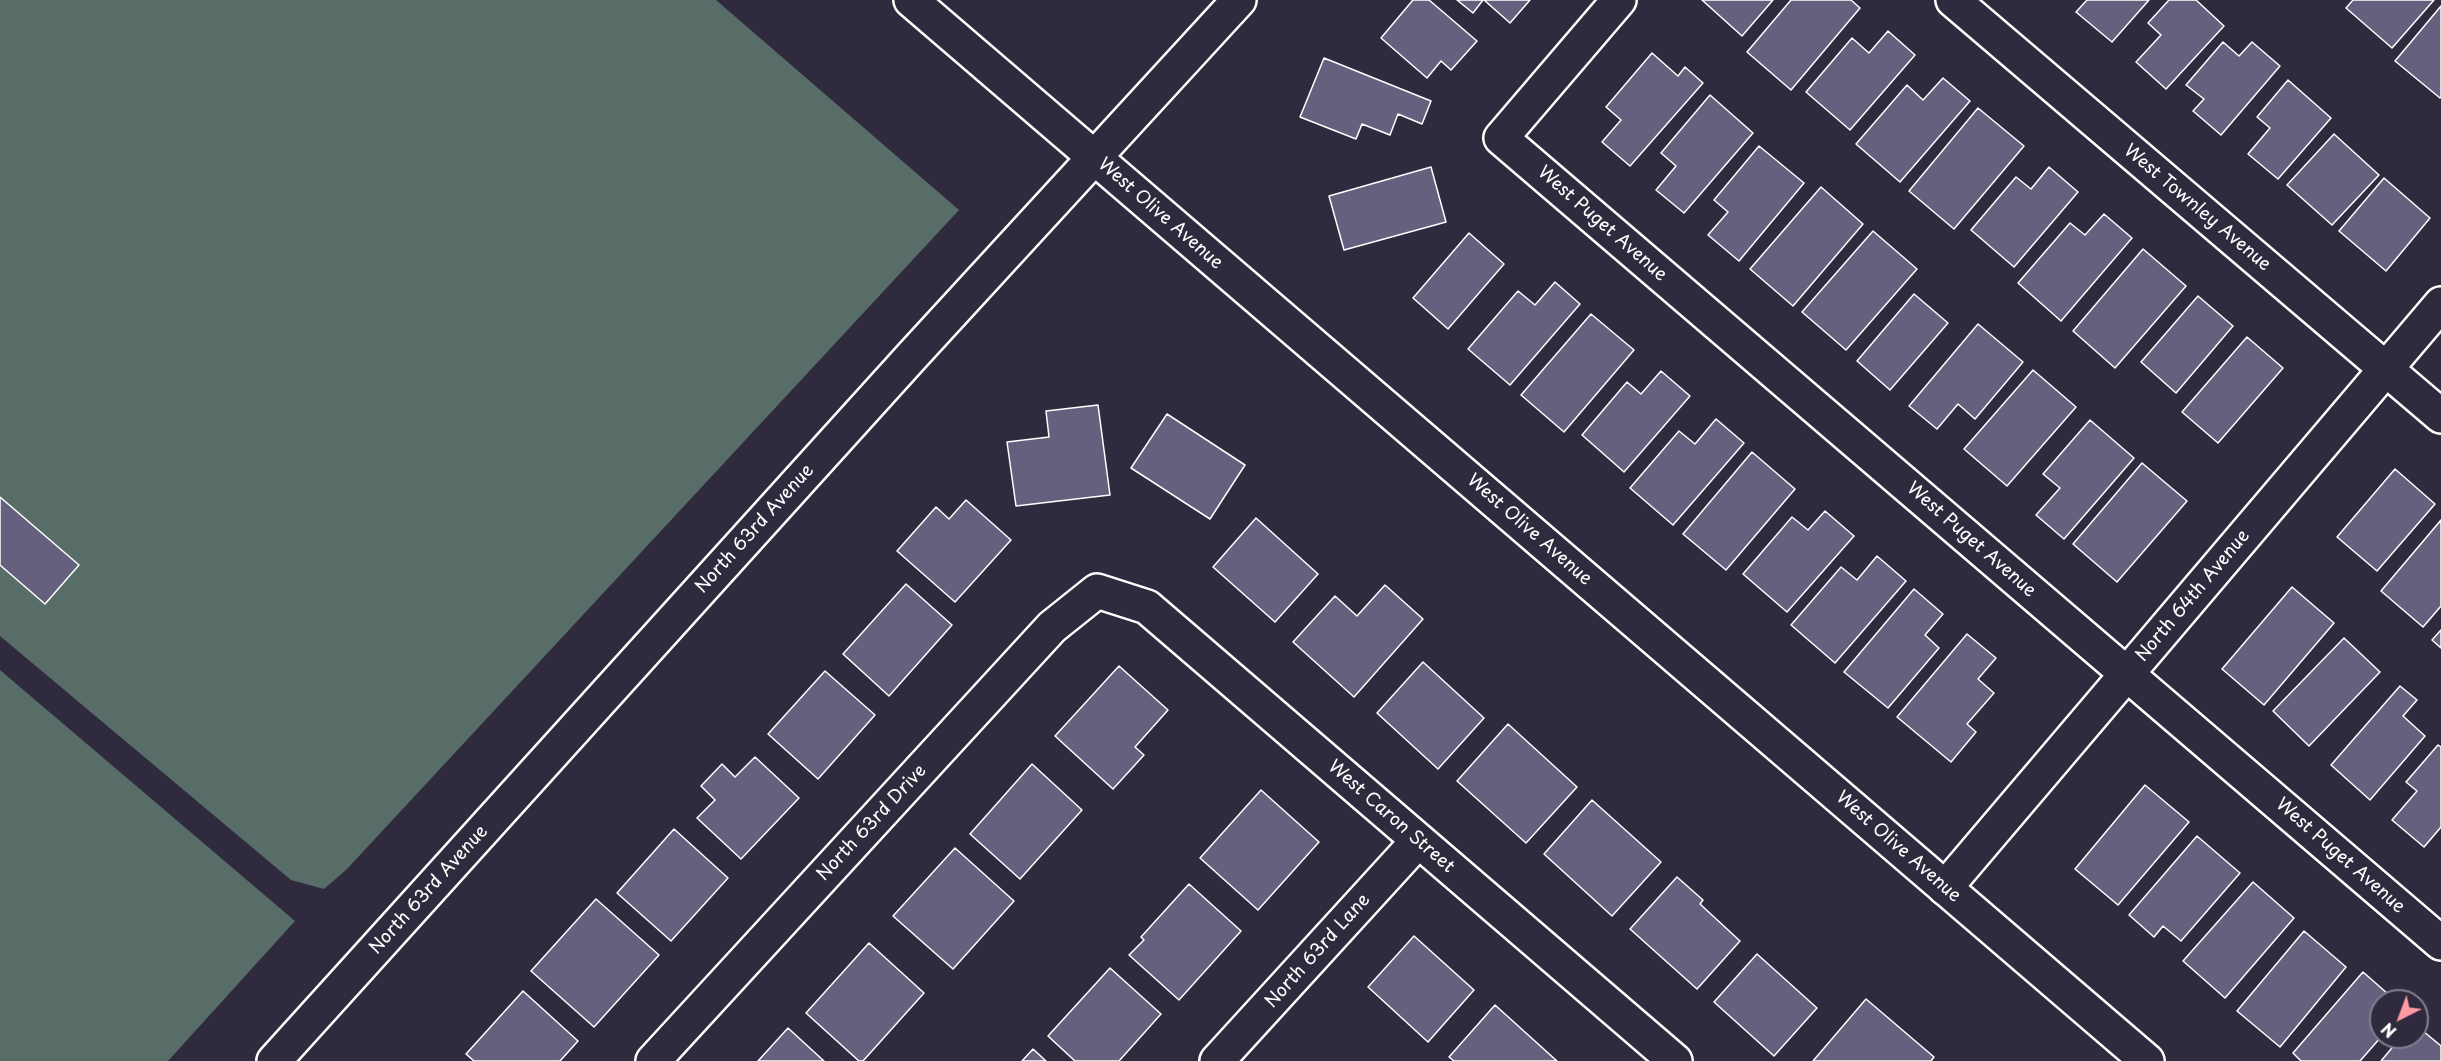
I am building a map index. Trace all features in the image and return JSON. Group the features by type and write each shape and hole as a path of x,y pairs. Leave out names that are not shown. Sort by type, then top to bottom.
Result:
{"street":[{"name":"West Olive Avenue","path":"911,0 2147,1061"},
{"name":"North 63rd Avenue","path":"274,1061 919,348 1239,0"},
{"name":"West Puget Avenue","path":"1619,0 1501,138 2441,943"},
{"name":"West Townley Avenue","path":"1953,0 2441,416"},
{"name":"North 64th Avenue","path":"1945,888 2441,304"},
{"name":"West Caron Street","path":"1097,591 1147,607 1675,1061"},
{"name":"North 63rd Drive","path":"653,1061 1052,627 1097,591"},
{"name":"North 63rd Lane","path":"1217,1061 1418,841"}],"green space":[{"path":"0,0 716,0 959,210 347,869 324,889 291,880 0,636"},
{"path":"0,670 295,921 168,1061 0,1061"}],"building":[{"path":"1413,0 1429,0 1477,41 1451,70 1441,61 1427,78 1381,38"},
{"path":"1457,0 1483,0 1473,13"},
{"path":"1484,0 1530,0 1510,23"},
{"path":"1702,0 1773,0 1742,36"},
{"path":"1791,0 1851,0 1860,8 1791,90 1747,52"},
{"path":"2087,0 2149,0 2112,42 2076,12"},
{"path":"2169,0 2196,0 2224,26 2166,89 2136,62 2161,35 2148,23"},
{"path":"2353,0 2434,0 2392,48 2346,8"},
{"path":"2441,6 2441,97 2440,98 2395,61"},
{"path":"1888,31 1915,55 1850,130 1806,92 1852,38 1869,53"},
{"path":"2223,42 2239,56 2252,42 2280,66 2221,135 2193,111 2204,99 2186,85"},
{"path":"1652,53 1678,76 1685,67 1703,83 1630,166 1602,142 1621,120 1606,107"},
{"path":"1324,58 1431,101 1422,124 1398,114 1390,135 1362,124 1356,139 1300,117"},
{"path":"1943,78 1970,101 1900,182 1856,144 1907,85 1923,100"},
{"path":"2288,80 2331,118 2278,179 2248,154 2270,128 2257,117"},
{"path":"1710,95 1753,133 1684,213 1656,190 1676,166 1661,153"},
{"path":"1978,108 2024,146 1954,229 1909,191"},
{"path":"2334,134 2379,175 2332,225 2287,185"},
{"path":"1759,146 1804,183 1739,261 1708,235 1728,212 1714,200"},
{"path":"1431,167 1446,222 1344,250 1329,196"},
{"path":"2049,167 2078,192 2014,267 1971,230 2016,177 2031,189"},
{"path":"2384,178 2430,218 2386,271 2339,231"},
{"path":"1821,187 1863,224 1793,306 1750,269"},
{"path":"2104,214 2132,238 2061,321 2018,283 2070,223 2085,235"},
{"path":"1873,231 1917,269 1846,350 1802,312"},
{"path":"1469,233 1504,264 1448,329 1413,298"},
{"path":"2143,249 2186,286 2115,368 2073,331"},
{"path":"1555,282 1580,304 1510,385 1468,349 1518,291 1535,305"},
{"path":"1914,294 1948,323 1890,390 1857,361"},
{"path":"2198,296 2233,326 2176,393 2141,362"},
{"path":"1591,314 1634,350 1564,432 1521,395"},
{"path":"1978,324 2023,362 1975,419 1958,404 1937,429 1909,406"},
{"path":"2247,337 2283,368 2218,443 2182,412"},
{"path":"2033,370 2076,407 2007,486 1964,449"},
{"path":"1661,371 1690,396 1624,472 1582,435 1627,382 1641,394"},
{"path":"1098,405 1110,495 1016,506 1007,442 1049,437 1046,411"},
{"path":"1167,414 1245,465 1210,519 1131,468"},
{"path":"1716,419 1744,443 1673,525 1630,488 1679,431 1695,444"},
{"path":"2090,420 2134,458 2064,539 2036,515 2060,488 2043,474"},
{"path":"1752,452 1795,489 1726,570 1683,534"},
{"path":"2142,463 2187,501 2117,582 2073,544"},
{"path":"2395,469 2435,504 2377,571 2337,537"},
{"path":"0,497 79,565 45,604 0,565"},
{"path":"966,500 1011,540 955,602 897,551 936,507 949,519"},
{"path":"1825,511 1854,536 1787,612 1743,574 1792,517 1808,530"},
{"path":"1256,518 1318,574 1275,622 1213,567"},
{"path":"2441,520 2441,606 2423,627 2381,591"},
{"path":"1877,556 1906,581 1835,663 1791,625 1841,567 1857,580"},
{"path":"906,584 952,625 889,696 843,654"},
{"path":"1385,585 1423,619 1354,697 1293,642 1335,596 1357,616"},
{"path":"2292,587 2334,623 2264,705 2222,669"},
{"path":"1914,589 1943,614 1925,635 1939,648 1888,708 1844,672"},
{"path":"2441,630 2441,648 2432,640"},
{"path":"1967,634 1996,658 1978,679 1994,693 1967,724 1976,732 1951,762 1897,717"},
{"path":"2344,638 2380,672 2309,746 2273,711"},
{"path":"1423,662 1484,718 1438,769 1377,713"},
{"path":"1119,666 1168,710 1135,747 1144,755 1113,789 1055,736"},
{"path":"825,671 875,715 818,779 768,734"},
{"path":"2400,686 2417,700 2403,716 2425,736 2370,800 2331,765"},
{"path":"1508,724 1577,787 1526,843 1457,781"},
{"path":"2438,745 2441,747 2441,827 2424,847 2392,820 2417,791 2406,782"},
{"path":"755,757 799,798 741,859 697,818 715,800 701,786 722,764 735,777"},
{"path":"1032,764 1082,810 1020,879 970,834"},
{"path":"2145,785 2189,822 2118,905 2075,869"},
{"path":"1261,790 1319,842 1258,910 1200,858"},
{"path":"1592,800 1661,862 1612,916 1544,854"},
{"path":"674,829 728,878 671,941 617,893"},
{"path":"2197,836 2240,873 2181,941 2163,926 2154,937 2129,915"},
{"path":"955,848 1014,901 953,969 893,916"},
{"path":"1677,877 1703,900 1700,904 1740,941 1697,989 1630,929"},
{"path":"2253,882 2294,918 2225,998 2183,961"},
{"path":"1189,884 1241,931 1179,1000 1129,955 1144,940 1141,937"},
{"path":"596,899 659,955 594,1027 531,971"},
{"path":"2304,931 2346,967 2280,1047 2237,1011"},
{"path":"1414,936 1474,990 1428,1042 1368,987"},
{"path":"869,943 924,993 863,1061 859,1061 806,1013"},
{"path":"1757,954 1817,1008 1774,1056 1714,1002"},
{"path":"1110,968 1161,1014 1119,1061 1075,1061 1048,1036"},
{"path":"2363,972 2382,989 2369,989 2370,1049 2360,1061 2301,1061 2293,1053"},
{"path":"523,991 578,1041 560,1061 474,1061 466,1054"},
{"path":"1866,999 1934,1057 1931,1061 1813,1061"},
{"path":"1495,1005 1557,1061 1454,1061 1449,1057"},
{"path":"788,1028 824,1061 758,1061"},
{"path":"2429,1036 2441,1046 2441,1061 2381,1061 2391,1049 2429,1049"},
{"path":"1033,1049 1046,1061 1022,1061"}]}
